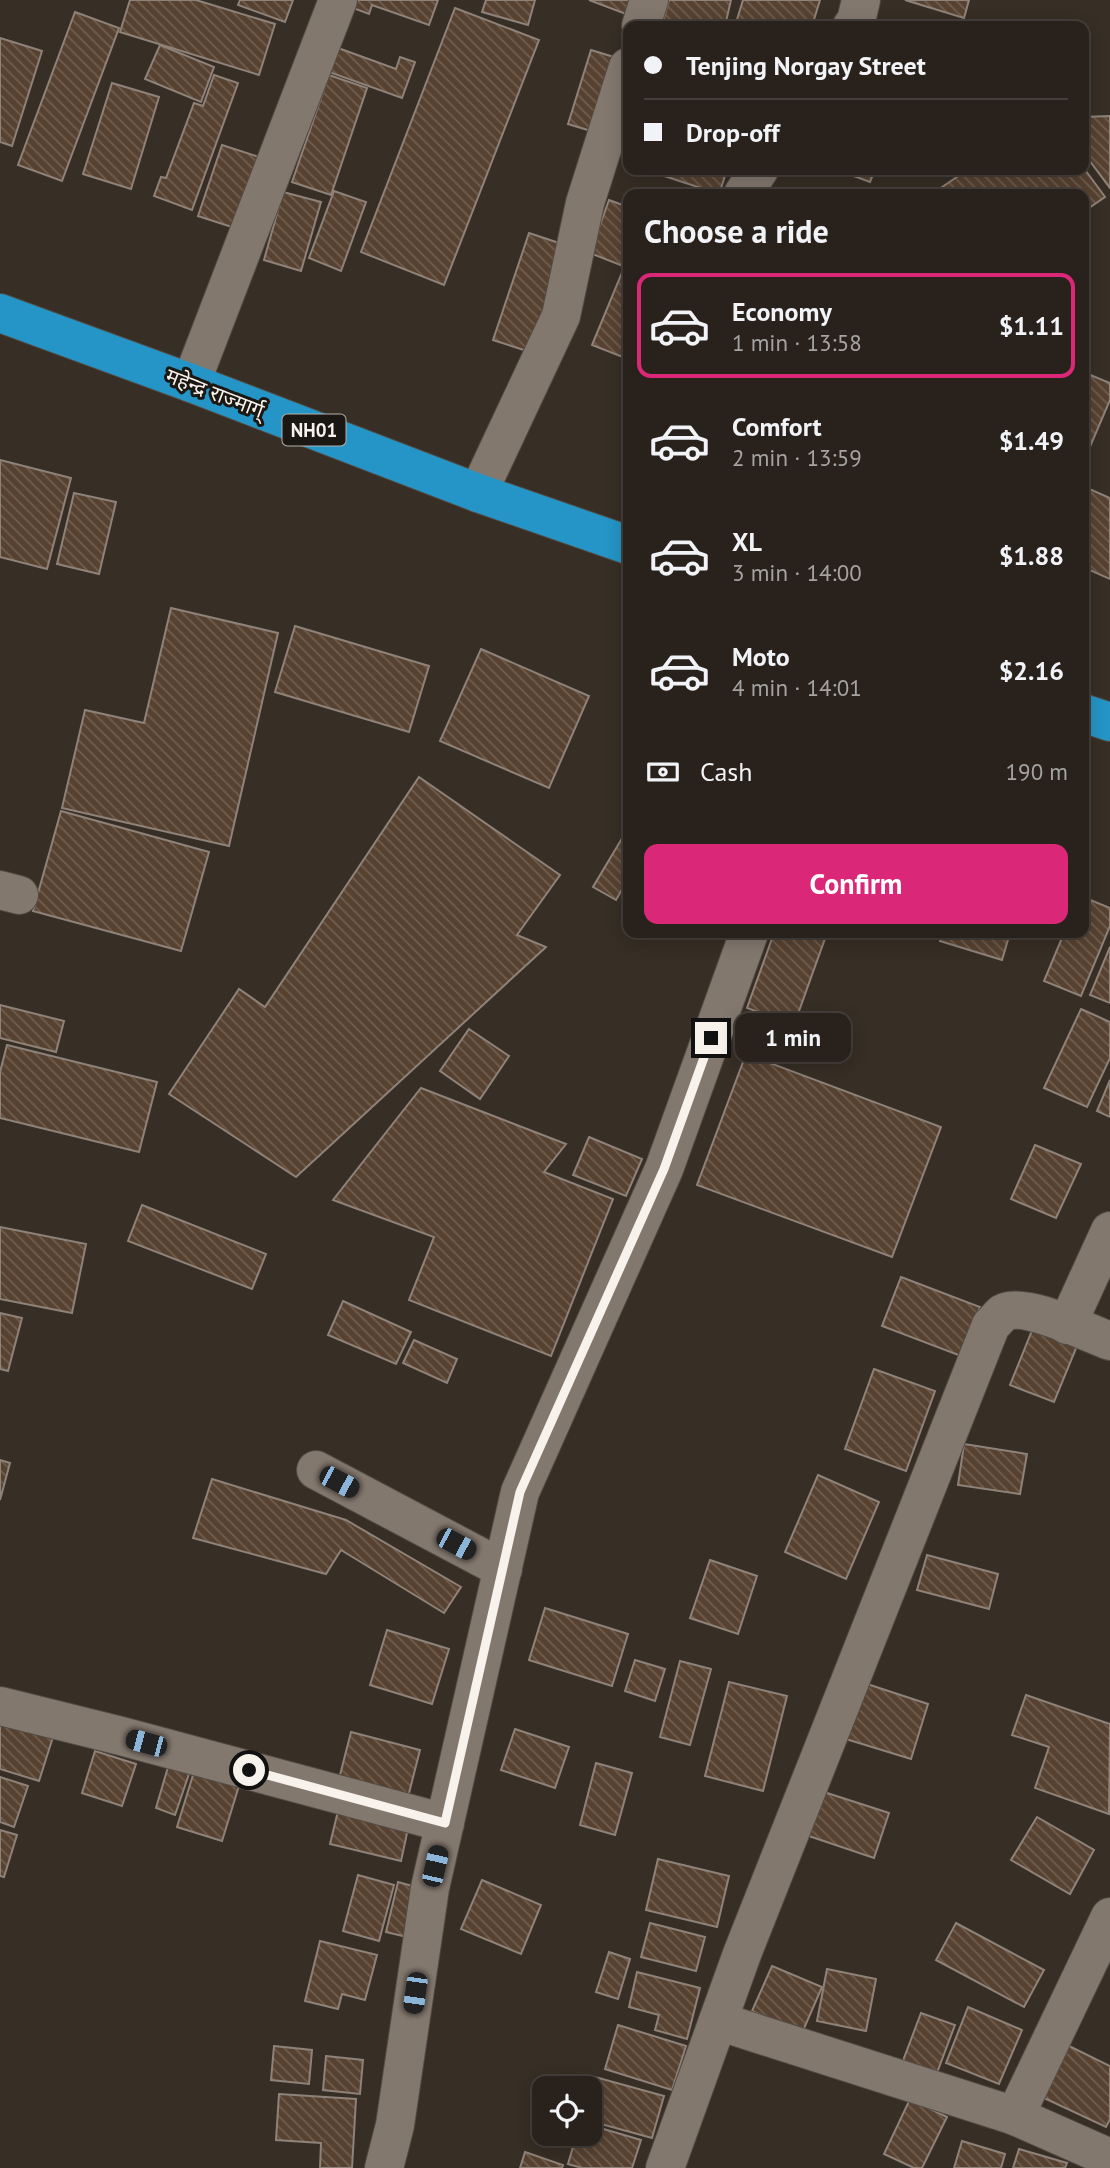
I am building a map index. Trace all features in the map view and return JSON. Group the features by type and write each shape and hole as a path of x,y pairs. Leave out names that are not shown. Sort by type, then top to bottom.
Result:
{"highway":[{"name":"महेन्द्र राज्मार्ग्","path":"0,313 478,493 623,543"},
{"path":"1089,715 1110,722"}],"street":[{"path":"191,383 338,0"},
{"path":"643,21 649,0"},
{"path":"855,21 861,0"},
{"path":"478,493 561,316 585,204 623,83"},
{"path":"384,2168 395,2125 430,1888 520,1492 664,1169 747,938"},
{"path":"1067,1325 1110,1231"},
{"path":"665,2168 747,1941 991,1325 1003,1313 1017,1310 1042,1315 1110,1341"},
{"path":"316,1470 503,1569"},
{"path":"0,1706 445,1823"},
{"path":"1015,2116 1110,1917"},
{"path":"718,2021 1015,2116 1110,2158"}],"building":[{"path":"130,0 196,0 275,24 259,75 120,32"},
{"path":"240,0 293,0 285,22 238,5"},
{"path":"356,0 438,0 429,25 372,5 369,14 353,8"},
{"path":"486,0 535,0 528,25 482,12"},
{"path":"589,0 632,0 626,14"},
{"path":"669,0 731,0 726,21 663,21"},
{"path":"743,0 820,0 814,21 737,21"},
{"path":"905,0 969,0 964,18"},
{"path":"455,8 539,40 444,285 361,252"},
{"path":"75,12 119,28 62,181 18,165"},
{"path":"0,38 42,51 12,146 0,142"},
{"path":"160,45 214,67 201,102 145,79"},
{"path":"338,48 396,69 400,57 415,62 402,98 329,72"},
{"path":"591,50 623,60 623,74 604,135 568,124"},
{"path":"214,75 238,83 192,210 154,196 161,177 166,178 194,103 203,106"},
{"path":"329,75 367,88 331,195 292,182"},
{"path":"112,83 159,97 131,189 83,174"},
{"path":"1110,116 1110,188 1089,160 1089,117"},
{"path":"222,145 262,158 238,229 198,216"},
{"path":"661,175 725,175 721,189 704,189"},
{"path":"851,175 873,175 870,182"},
{"path":"960,175 1089,175 1105,197 1089,208 1089,189 939,189"},
{"path":"334,191 366,202 341,271 309,258"},
{"path":"283,192 321,202 301,271 264,260"},
{"path":"609,200 623,205 623,266 590,253"},
{"path":"529,233 568,246 533,353 493,340"},
{"path":"623,270 623,357 592,345"},
{"path":"1089,374 1110,383 1110,400 1089,449"},
{"path":"0,460 71,478 47,569 0,557"},
{"path":"1089,489 1110,498 1110,579 1089,570"},
{"path":"74,493 116,502 99,574 57,564"},
{"path":"171,608 278,633 229,846 62,808 85,710 144,723"},
{"path":"295,626 429,666 409,732 275,692"},
{"path":"481,649 589,696 549,788 440,741"},
{"path":"419,777 560,875 517,935 546,947 296,1177 169,1094 239,989 265,1007"},
{"path":"61,811 209,852 181,951 33,911"},
{"path":"623,837 623,888 616,900 593,887"},
{"path":"1089,899 1110,908 1110,926 1081,996 1044,981 1062,938 1089,938"},
{"path":"772,938 825,938 794,1025 747,1008"},
{"path":"941,938 1009,938 1002,960 940,941"},
{"path":"1110,947 1110,1003 1090,995"},
{"path":"0,1005 64,1021 56,1052 0,1038"},
{"path":"1081,1009 1110,1022 1110,1058 1087,1107 1044,1088"},
{"path":"469,1029 509,1056 480,1099 440,1071"},
{"path":"7,1045 157,1082 139,1152 0,1118 0,1072"},
{"path":"746,1054 941,1127 892,1257 697,1185"},
{"path":"1110,1080 1110,1117 1097,1111"},
{"path":"421,1088 566,1144 544,1172 613,1199 551,1356 409,1300 434,1237 333,1200"},
{"path":"589,1137 642,1159 626,1196 573,1175"},
{"path":"1035,1145 1081,1164 1056,1218 1011,1199"},
{"path":"142,1205 266,1254 252,1289 128,1241"},
{"path":"0,1227 86,1244 72,1313 0,1299"},
{"path":"901,1277 980,1307 961,1356 882,1326"},
{"path":"343,1301 411,1332 396,1364 328,1335"},
{"path":"0,1313 22,1318 8,1371 0,1369"},
{"path":"1035,1323 1079,1341 1054,1402 1010,1385"},
{"path":"414,1340 457,1359 447,1383 403,1363"},
{"path":"874,1369 935,1391 906,1471 845,1449"},
{"path":"964,1444 1027,1454 1020,1494 958,1485"},
{"path":"0,1460 10,1463 0,1500"},
{"path":"818,1475 879,1502 846,1579 785,1552"},
{"path":"212,1479 346,1520 461,1587 444,1613 341,1550 326,1574 193,1538"},
{"path":"927,1555 998,1574 989,1609 917,1590"},
{"path":"710,1560 757,1576 738,1634 690,1618"},
{"path":"545,1608 628,1634 612,1686 529,1660"},
{"path":"387,1630 449,1649 432,1704 370,1685"},
{"path":"635,1660 665,1669 655,1701 625,1691"},
{"path":"680,1661 711,1669 690,1745 660,1737"},
{"path":"729,1682 787,1696 763,1791 705,1776"},
{"path":"864,1683 928,1704 911,1759 846,1739"},
{"path":"1026,1695 1110,1724 1109,1814 1035,1788 1049,1747 1012,1735"},
{"path":"0,1720 53,1737 39,1781 0,1769"},
{"path":"515,1729 569,1747 555,1788 501,1770"},
{"path":"351,1732 420,1750 408,1797 339,1779"},
{"path":"95,1751 136,1764 122,1806 82,1793"},
{"path":"197,1762 242,1776 222,1841 177,1827"},
{"path":"596,1763 632,1773 615,1835 580,1825"},
{"path":"168,1767 189,1774 175,1815 156,1808"},
{"path":"0,1777 28,1786 14,1827 0,1822"},
{"path":"824,1792 889,1813 874,1858 809,1836"},
{"path":"339,1807 409,1824 401,1861 330,1844"},
{"path":"1037,1817 1094,1850 1070,1894 1011,1860"},
{"path":"0,1830 17,1835 4,1877 0,1876"},
{"path":"658,1859 729,1876 717,1927 646,1910"},
{"path":"358,1875 394,1885 379,1941 343,1931"},
{"path":"482,1880 541,1905 521,1954 461,1929"},
{"path":"398,1882 423,1889 411,1938 386,1932"},
{"path":"650,1923 705,1937 696,1971 641,1957"},
{"path":"956,1923 1044,1970 1024,2007 936,1960"},
{"path":"320,1941 377,1955 365,2000 342,1994 338,2009 305,2001"},
{"path":"609,1952 630,1959 618,1999 596,1992"},
{"path":"772,1966 822,1987 802,2033 752,2011"},
{"path":"827,1969 876,1979 866,2031 817,2021"},
{"path":"637,1972 700,1988 687,2039 655,2030 659,2015 629,2007"},
{"path":"968,2007 1022,2030 999,2084 946,2063"},
{"path":"921,2013 955,2025 935,2078 901,2066"},
{"path":"618,2025 686,2046 672,2090 605,2069"},
{"path":"274,2046 312,2050 309,2084 271,2080"},
{"path":"1069,2046 1110,2066 1110,2119 1106,2127 1044,2098"},
{"path":"326,2056 363,2060 360,2094 323,2090"},
{"path":"602,2079 664,2096 652,2138 602,2124"},
{"path":"279,2094 356,2099 352,2168 320,2168 321,2143 276,2140"},
{"path":"910,2099 947,2117 922,2168 914,2168 884,2154"},
{"path":"602,2129 641,2140 632,2168 582,2168 568,2164 573,2146 602,2146"},
{"path":"962,2141 1005,2154 1001,2168 954,2168"},
{"path":"1019,2149 1067,2163 1065,2168 1013,2168"},
{"path":"525,2152 563,2165 562,2168 520,2168"}],"route":[{"path":"249,1770 445,1823 520,1492 664,1169 711,1038"}]}
